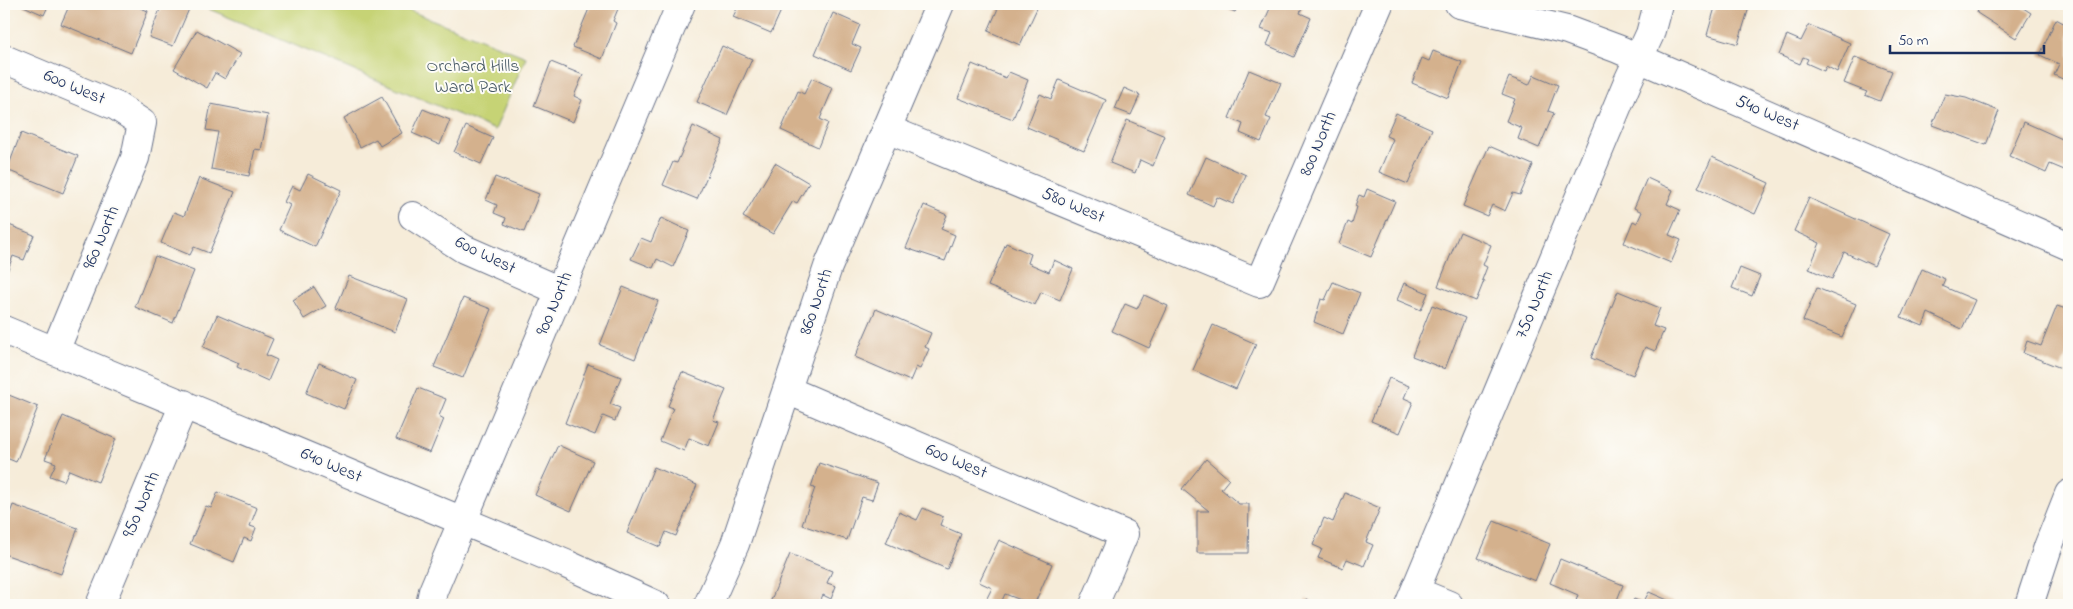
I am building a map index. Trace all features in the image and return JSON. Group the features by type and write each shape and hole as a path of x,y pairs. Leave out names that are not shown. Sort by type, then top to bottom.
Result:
{"street":[{"name":"900 North","path":"430,605 433,591 681,4"},
{"name":"860 North","path":"708,605 735,544 828,267 940,4"},
{"name":"800 North","path":"1259,284 1379,4"},
{"name":"540 West","path":"1458,4 1567,30 1639,58 2069,246"},
{"name":"750 North","path":"1412,598 1650,34 1658,4"},
{"name":"600 West","path":"4,59 116,106 142,122"},
{"name":"960 North","path":"55,351 136,158 142,122"},
{"name":"580 West","path":"887,129 1259,284"},
{"name":"600 West","path":"412,216 464,249 560,291"},
{"name":"640 West","path":"4,330 566,564 656,605"},
{"name":"600 West","path":"787,390 1124,534 1094,605"},
{"name":"950 North","path":"100,605 184,404"},
{"path":"2030,605 2048,547 2069,494"},
{"path":"1412,598 1449,605"}],"green space":[{"name":"Orchard Hills Ward Park","path":"197,4 393,4 526,57 495,130"}],"building":[{"path":"19,4 49,4 44,15"},
{"path":"70,4 131,4 148,11 131,53 61,24"},
{"path":"162,4 176,4 189,9 173,46 149,37"},
{"path":"591,4 620,4 613,21 616,23 602,59 573,47"},
{"path":"739,4 784,4 771,33 733,17"},
{"path":"1000,4 1039,4 1020,45 988,31"},
{"path":"1205,4 1217,4 1216,8"},
{"path":"1217,4 1239,4 1235,12"},
{"path":"1272,4 1304,4 1300,13 1311,18 1294,57 1267,45 1272,33 1261,29"},
{"path":"1716,4 1750,4 1738,44 1707,35"},
{"path":"1968,4 2017,4 2031,13 2016,38 1977,13 1978,10"},
{"path":"833,13 860,25 852,44 861,48 851,70 815,54"},
{"path":"2056,19 2069,26 2069,82 2054,75 2059,64 2040,55"},
{"path":"1809,25 1850,43 1837,72 1826,66 1824,71 1806,63 1808,59 1803,57 1800,64 1779,55 1787,35 1801,41"},
{"path":"197,30 240,54 225,79 215,73 207,88 174,69"},
{"path":"722,46 752,59 727,115 697,102"},
{"path":"1433,51 1462,62 1448,98 1412,83 1422,58 1429,61"},
{"path":"1855,57 1892,71 1880,101 1865,95 1867,92 1844,83"},
{"path":"551,62 583,75 574,96 582,100 573,122 534,106"},
{"path":"972,64 1006,78 1009,72 1028,80 1013,119 958,98"},
{"path":"1249,70 1281,83 1266,117 1271,119 1261,142 1240,133 1243,124 1229,118"},
{"path":"1534,75 1558,85 1548,111 1554,113 1539,148 1518,139 1522,128 1506,121 1515,99 1502,94 1509,77 1529,85"},
{"path":"812,78 833,88 820,119 828,123 818,147 781,130 798,91 804,94"},
{"path":"1059,80 1106,100 1084,151 1027,127 1040,94 1051,99"},
{"path":"1124,88 1140,95 1131,115 1115,109"},
{"path":"1945,94 1966,98 1999,111 1986,145 1932,125"},
{"path":"382,97 402,133 380,146 376,139 360,147 344,118"},
{"path":"211,104 268,115 261,150 255,149 249,176 211,169 218,132 206,130"},
{"path":"423,109 450,120 440,145 412,133"},
{"path":"1396,113 1432,129 1408,184 1379,172 1393,139 1386,136"},
{"path":"1127,120 1165,136 1153,166 1140,160 1135,173 1110,163"},
{"path":"2024,122 2069,142 2069,172 2050,164 2046,173 2009,156"},
{"path":"466,126 493,138 481,164 454,152"},
{"path":"693,126 723,140 697,199 663,185 673,162 677,163"},
{"path":"21,133 78,156 63,193 7,170"},
{"path":"1489,146 1533,165 1520,195 1513,193 1505,211 1492,205 1487,216 1463,206"},
{"path":"1206,157 1246,175 1233,204 1217,197 1213,206 1189,195"},
{"path":"1712,157 1769,183 1755,214 1698,188"},
{"path":"775,163 809,183 797,203 793,201 773,234 743,217"},
{"path":"308,174 341,190 315,247 279,230 290,205 284,202 292,186 300,190"},
{"path":"495,177 539,194 524,232 504,224 506,218 494,213 497,205 486,200"},
{"path":"199,178 235,192 209,253 194,247 190,255 161,243 174,212 184,216"},
{"path":"1647,178 1673,190 1667,204 1680,210 1669,235 1681,240 1671,263 1624,243 1633,221 1637,223 1642,212 1634,208"},
{"path":"1367,189 1395,201 1371,257 1339,244 1348,222 1352,224 1359,195 1364,197"},
{"path":"1809,198 1889,234 1874,266 1844,252 1832,279 1809,269 1820,243 1794,231"},
{"path":"924,205 947,215 941,229 955,235 945,261 906,248"},
{"path":"661,218 689,231 673,267 657,259 653,268 631,259 641,238 651,242"},
{"path":"4,223 34,235 24,260 13,256 7,272 4,271"},
{"path":"1460,232 1491,245 1483,265 1487,267 1482,280 1484,281 1476,301 1438,286"},
{"path":"1006,243 1031,254 1028,263 1049,272 1054,260 1073,269 1060,300 1041,292 1035,305 988,286"},
{"path":"155,256 194,271 173,323 135,307"},
{"path":"1740,268 1760,276 1752,296 1732,288"},
{"path":"1922,269 1945,279 1942,286 1975,300 1962,329 1928,313 1923,326 1901,317"},
{"path":"349,276 408,299 395,332 336,308"},
{"path":"1333,282 1360,293 1343,334 1314,322 1321,299 1325,300"},
{"path":"1404,283 1428,293 1421,310 1397,300"},
{"path":"314,287 326,306 304,319 293,300"},
{"path":"623,287 658,301 635,359 600,345"},
{"path":"1817,288 1856,304 1842,337 1803,321"},
{"path":"1618,291 1660,308 1653,326 1664,330 1655,351 1645,347 1633,375 1591,358"},
{"path":"1144,295 1168,306 1149,348 1112,331 1125,304 1137,309"},
{"path":"463,298 491,309 463,378 434,367"},
{"path":"1432,305 1465,318 1445,369 1412,356"},
{"path":"2057,306 2069,310 2069,348 2061,368 2023,353 2027,341 2041,346"},
{"path":"876,309 931,333 925,347 929,349 920,369 916,367 910,381 855,357"},
{"path":"217,315 273,339 266,355 277,360 268,381 237,367 239,363 203,347"},
{"path":"1213,325 1256,344 1236,389 1193,370"},
{"path":"319,363 357,380 344,409 306,393"},
{"path":"588,364 621,377 610,404 620,408 615,421 603,416 595,435 565,423"},
{"path":"682,372 726,390 713,420 719,422 709,446 689,438 684,451 660,441 673,408 668,406"},
{"path":"1389,378 1409,386 1404,398 1413,402 1400,433 1371,421"},
{"path":"418,388 446,399 439,416 444,419 430,453 396,439"},
{"path":"4,393 38,407 16,462 4,457"},
{"path":"63,416 116,439 98,482 69,470 64,481 50,476 56,463 45,459"},
{"path":"558,445 593,461 571,511 535,495"},
{"path":"1206,459 1229,479 1221,489 1239,504 1249,504 1248,553 1197,553 1197,511 1209,511 1182,489"},
{"path":"819,463 878,483 872,500 862,497 847,540 802,525 815,488 811,487"},
{"path":"654,467 697,485 676,536 666,532 660,547 627,533"},
{"path":"218,492 257,508 250,526 256,528 251,541 244,538 234,562 190,544 206,506 211,508"},
{"path":"1345,493 1380,508 1366,542 1373,545 1364,566 1347,559 1343,568 1318,558 1322,549 1313,545 1324,518 1333,522"},
{"path":"13,505 78,528 61,574 4,554 4,530"},
{"path":"923,508 943,517 940,525 961,534 947,569 886,543 899,512 917,520"},
{"path":"1494,521 1550,544 1535,581 1478,558"},
{"path":"999,540 1052,564 1034,605 1005,594 1000,605 986,600 992,588 979,582"},
{"path":"790,554 832,571 827,583 836,586 831,599 823,595 818,605 769,605"},
{"path":"1560,559 1623,585 1615,605 1587,605 1576,601 1578,595 1550,583"},
{"path":"1649,592 1679,605 1631,605 1634,599 1643,603"},
{"path":"1306,599 1320,605 1304,605"}]}
